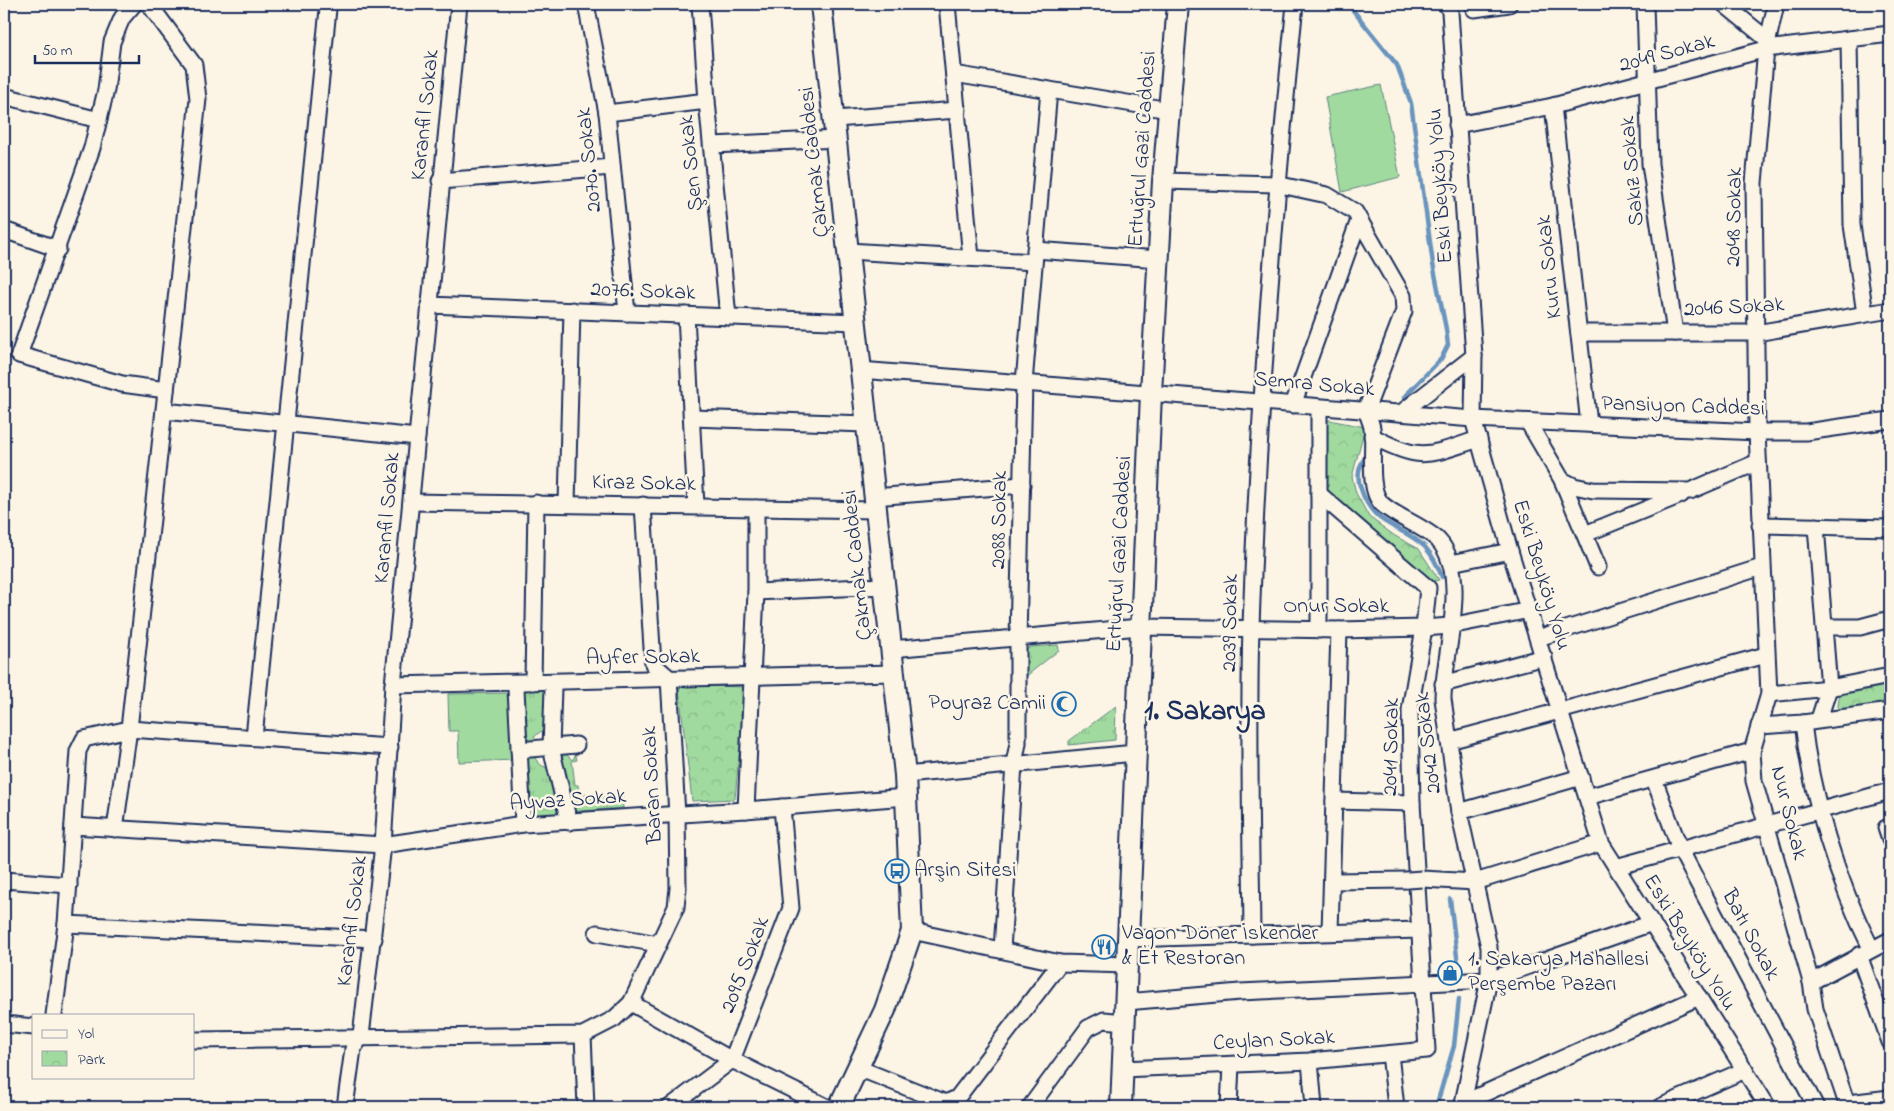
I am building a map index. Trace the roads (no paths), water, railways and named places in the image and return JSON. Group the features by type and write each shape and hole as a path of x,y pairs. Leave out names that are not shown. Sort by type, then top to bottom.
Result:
{"main road":[{"name":"Çakmak Caddesi","path":"821,4 905,775 912,931 885,1010 839,1107"},
{"name":"Ertuğrul Gazi Caddesi","path":"1121,1107 1151,393 1164,181 1178,4"}],"street":[{"path":"134,4 122,18 112,42 106,90 92,148 58,249 19,355 122,384 166,390"},
{"path":"115,829 129,729 198,99 194,65 149,4"},
{"path":"254,738 328,9 324,4"},
{"name":"Karanfil Sokak","path":"345,1107 353,1049 361,1036 374,939 383,845 393,685 440,181 459,4"},
{"name":"2070. Sokak","path":"586,4 607,113 627,313"},
{"name":"Şen Sokak","path":"700,4 707,101 728,317"},
{"path":"947,4 970,258"},
{"name":"2039 Sokak","path":"1252,935 1251,628 1261,402 1276,184 1295,4"},
{"path":"1449,8 1509,4"},
{"name":"Sakız Sokak","path":"1644,4 1650,164 1675,333"},
{"path":"1724,4 1767,45"},
{"name":"2048 Sokak","path":"1757,432 1754,183 1767,45 1776,4"},
{"name":"Eski Beyköy Yolu","path":"1449,8 1474,356 1473,419 1510,551 1530,610 1601,843 1768,1107"},
{"name":"2049 Sokak","path":"1457,125 1553,106 1648,81 1767,45 1890,34"},
{"path":"1849,39 1852,225 1865,314"},
{"path":"954,74 1169,110"},
{"name":"2088 Sokak","path":"1002,950 1014,764 1018,743 1018,639 1024,383 1049,90"},
{"path":"4,96 99,120"},
{"path":"607,113 707,101"},
{"name":"Kuru Sokak","path":"1553,106 1589,424"},
{"path":"712,145 836,129 958,110"},
{"path":"440,181 612,167"},
{"path":"1164,181 1276,184 1327,195 1355,212 1403,296 1404,311 1366,410"},
{"path":"1293,405 1359,220"},
{"path":"4,230 58,249"},
{"path":"848,251 970,258 1035,256 1159,259"},
{"name":"2076. Sokak","path":"429,305 855,322"},
{"path":"567,504 572,310"},
{"name":"2046 Sokak","path":"1579,332 1756,333 1890,310"},
{"path":"686,315 696,506"},
{"path":"1401,413 1474,356"},
{"name":"Semra Sokak","path":"860,370 1473,419"},
{"path":"1319,407 1319,630"},
{"name":"2042 Sokak","path":"1366,410 1372,426 1372,477 1380,502 1438,541 1451,563 1454,603 1443,684 1459,812 1489,947 1488,980 1463,1103 1699,997"},
{"path":"164,411 416,437"},
{"path":"692,418 866,424"},
{"name":"Pansiyon Caddesi","path":"1473,419 1757,432 1806,432 1890,420"},
{"path":"1528,422 1562,480 1598,567"},
{"name":"Nur Sokak","path":"1757,432 1769,694 1752,751 1754,781 1811,982 1815,1009 1848,1105"},
{"path":"1372,436 1397,450 1423,455 1432,454 1479,439"},
{"path":"1585,534 1758,462"},
{"path":"1562,480 1574,486 1593,490 1690,491"},
{"name":"Kiraz Sokak","path":"411,502 756,508 875,503 1022,485"},
{"name":"2041 Sokak","path":"1319,494 1428,588 1424,628 1410,710 1412,803 1427,1050"},
{"path":"533,682 536,503"},
{"path":"643,505 653,664 670,678"},
{"path":"746,810 756,592 756,508"},
{"path":"1760,525 1890,528"},
{"path":"1816,526 1829,688 1819,719"},
{"path":"1451,563 1510,551"},
{"path":"1538,638 1762,567"},
{"path":"756,592 884,586"},
{"name":"Onur Sokak","path":"891,649 1140,628 1319,630 1424,628 1450,626 1530,610"},
{"path":"1824,627 1860,627 1890,619"},
{"path":"1330,932 1338,630"},
{"path":"1449,740 1766,655"},
{"path":"1443,684 1544,656"},
{"name":"Ayfer Sokak","path":"393,685 894,673"},
{"path":"1769,694 1829,688 1890,676"},
{"name":"Baran Sokak","path":"583,1035 614,1019 631,1003 676,907 678,888 677,815 670,678"},
{"path":"553,688 551,748 569,822"},
{"path":"516,689 522,824"},
{"path":"1759,726 1803,723 1819,719 1890,710"},
{"path":"1803,723 1807,753 1821,810 1865,952 1890,1042"},
{"path":"54,1014 66,924 78,751 84,739 129,729 390,747"},
{"path":"519,750 576,745"},
{"path":"1588,797 1752,751"},
{"path":"905,775 1135,753"},
{"path":"1459,812 1581,777"},
{"name":"Batı Sokak","path":"1654,779 1680,849 1816,1107"},
{"path":"1616,867 1890,791"},
{"name":"Ayvaz Sokak","path":"73,826 383,845 522,824 677,815 906,797"},
{"path":"1334,801 1412,803"},
{"name":"2095 Sokak","path":"732,1060 791,908 782,807"},
{"path":"1332,881 1415,880 1475,882 1601,843"},
{"path":"4,880 69,885"},
{"path":"1126,1002 1240,992 1488,980 1652,923"},
{"path":"66,924 374,939"},
{"path":"1128,938 1419,930"},
{"path":"912,931 1060,963 1127,965"},
{"path":"597,933 658,944"},
{"path":"1811,982 1890,940"},
{"path":"858,1068 946,1102 957,1098 1060,963"},
{"path":"631,1003 732,1060 827,1107"},
{"path":"1030,1107 1088,1028 1104,1020 1124,1022"},
{"path":"4,1024 32,1027"},
{"path":"195,1040 361,1036 583,1035 586,1107"},
{"name":"Ceylan Sokak","path":"1122,1069 1310,1061 1427,1050"},
{"path":"1390,1054 1396,1107"},
{"path":"670,1107 732,1060"},
{"path":"1310,1061 1314,1107"},
{"path":"1229,1107 1231,1065"},
{"path":"1660,1107 1745,1070"},
{"path":"1848,1105 1890,1098"}],"waterway":[{"path":"1348,4 1397,65 1411,103 1433,264 1446,329 1448,345 1441,359 1404,397"},
{"path":"1368,454 1362,462 1359,484 1373,512 1425,547 1435,561 1442,577"},
{"path":"1450,899 1459,973"},
{"path":"1436,1107 1454,1046 1459,999"}],"place":[{"name":"Poyraz Camii","path":"1064,704"},
{"name":"Arşin Sitesi","path":"897,871"},
{"name":"Vagon Döner İskender & Et Restoran","path":"1104,947"},
{"name":"1. Sakarya Mahallesi Perşembe Pazarı","path":"1450,973"}],"district":[{"name":"1. Sakarya","path":"1205,712"}]}
